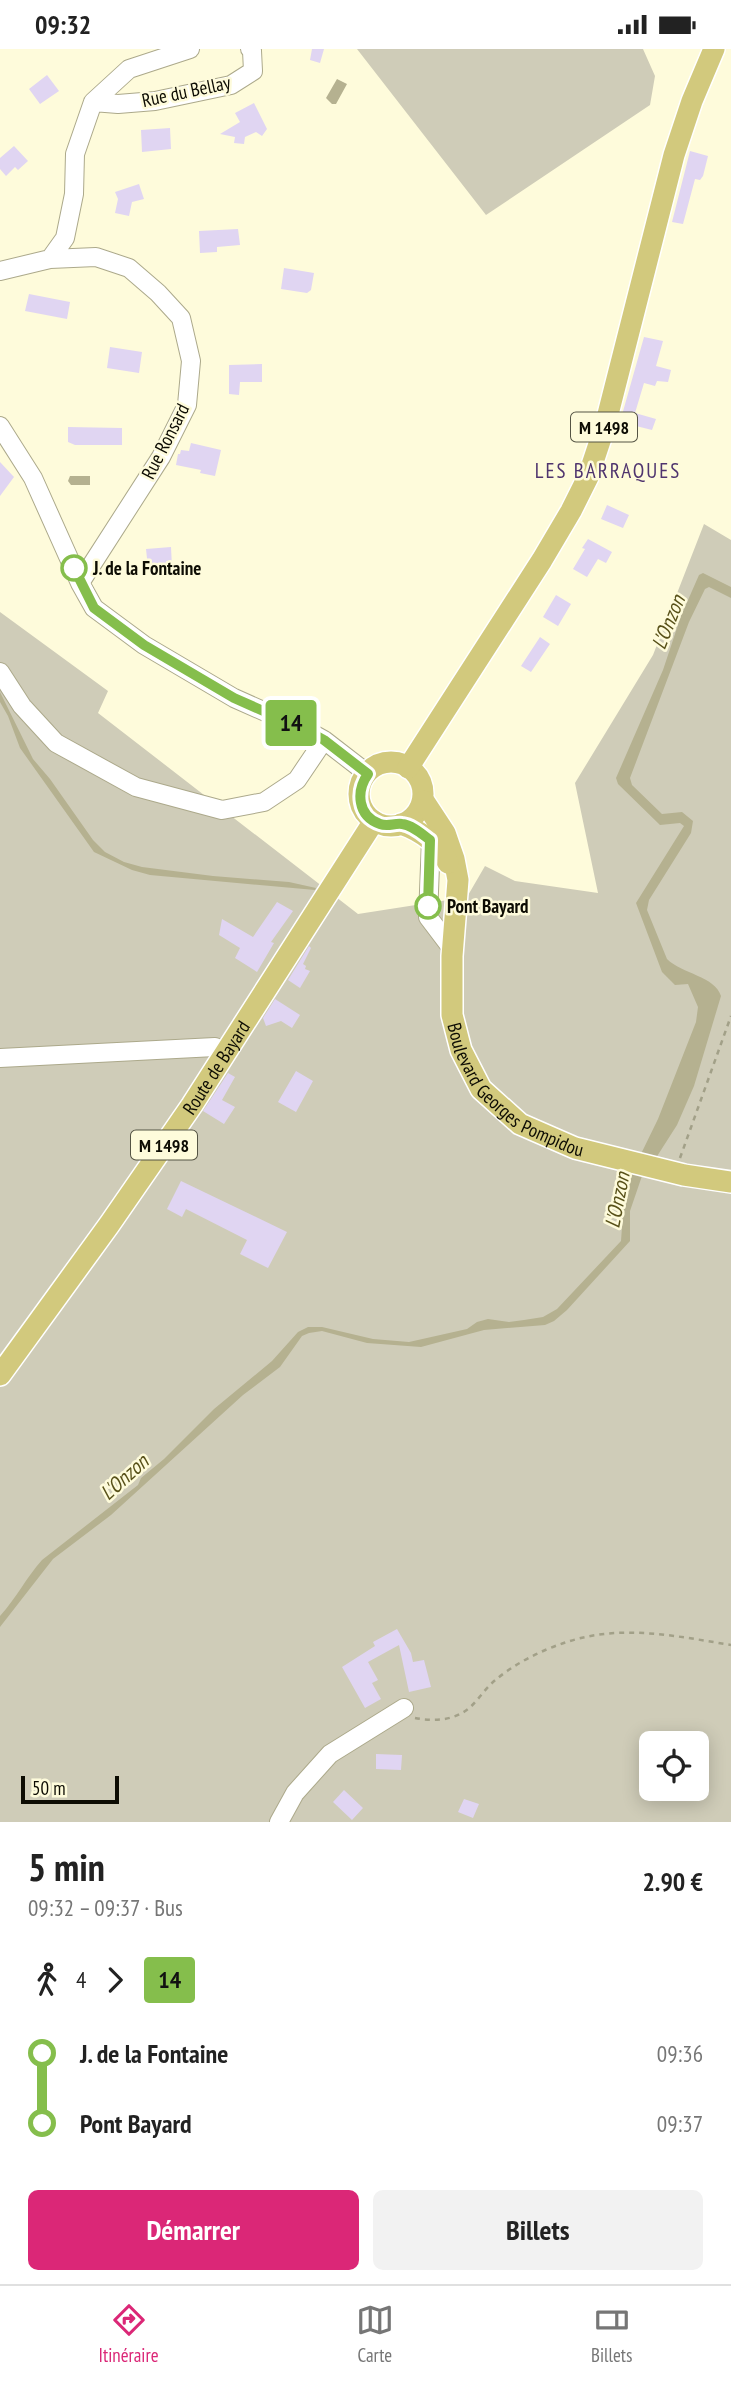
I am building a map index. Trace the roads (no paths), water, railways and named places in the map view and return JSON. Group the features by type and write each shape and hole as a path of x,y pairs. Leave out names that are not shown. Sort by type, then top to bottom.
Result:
{"main road":[{"name":"M 1498","path":"408,768 542,559 571,511 587,477 605,426 674,155 692,101 714,49"},
{"path":"387,762 408,768 418,777 423,787 424,800 415,815 401,824 391,826 374,821 366,813 359,794 362,783 368,774 387,762"},
{"name":"Boulevard Georges Pompidou","path":"424,800 451,847 458,880 452,1015 461,1051 481,1089 520,1123 575,1148 731,1182"},
{"name":"Route de Bayard","path":"0,1375 109,1225 226,1052 374,821"},
{"path":"401,824 415,829 430,840 446,858 458,880"}],"street":[{"name":"Rue du Bellay","path":"50,259 65,238 74,194 75,154 93,102 129,69 190,49"},
{"name":"Rue du Bellay","path":"93,102 118,104 155,101 231,85 253,71 250,49"},
{"name":"Rue Ronsard","path":"0,271 50,259 96,257 129,268 158,293 181,319 191,361 187,405 161,457 80,583"},
{"path":"0,426 33,478 94,608 144,645 234,698 324,740 368,774"},
{"path":"0,672 22,706 56,743 136,787 222,810 264,802 297,780 324,740"},
{"path":"430,840 428,917 453,953"},
{"path":"0,1058 215,1047 226,1052"},
{"path":"279,1822 295,1793 330,1754 398,1711"}],"place":[{"name":"J. de la Fontaine","path":"74,568"},
{"name":"Pont Bayard","path":"428,906"}],"district":[{"name":"LES BARRAQUES","path":"608,470"}],"water label":[{"name":"L'Onzon","path":"668,622"},
{"name":"L'Onzon","path":"617,1200"},
{"name":"L'Onzon","path":"124,1477"}]}
